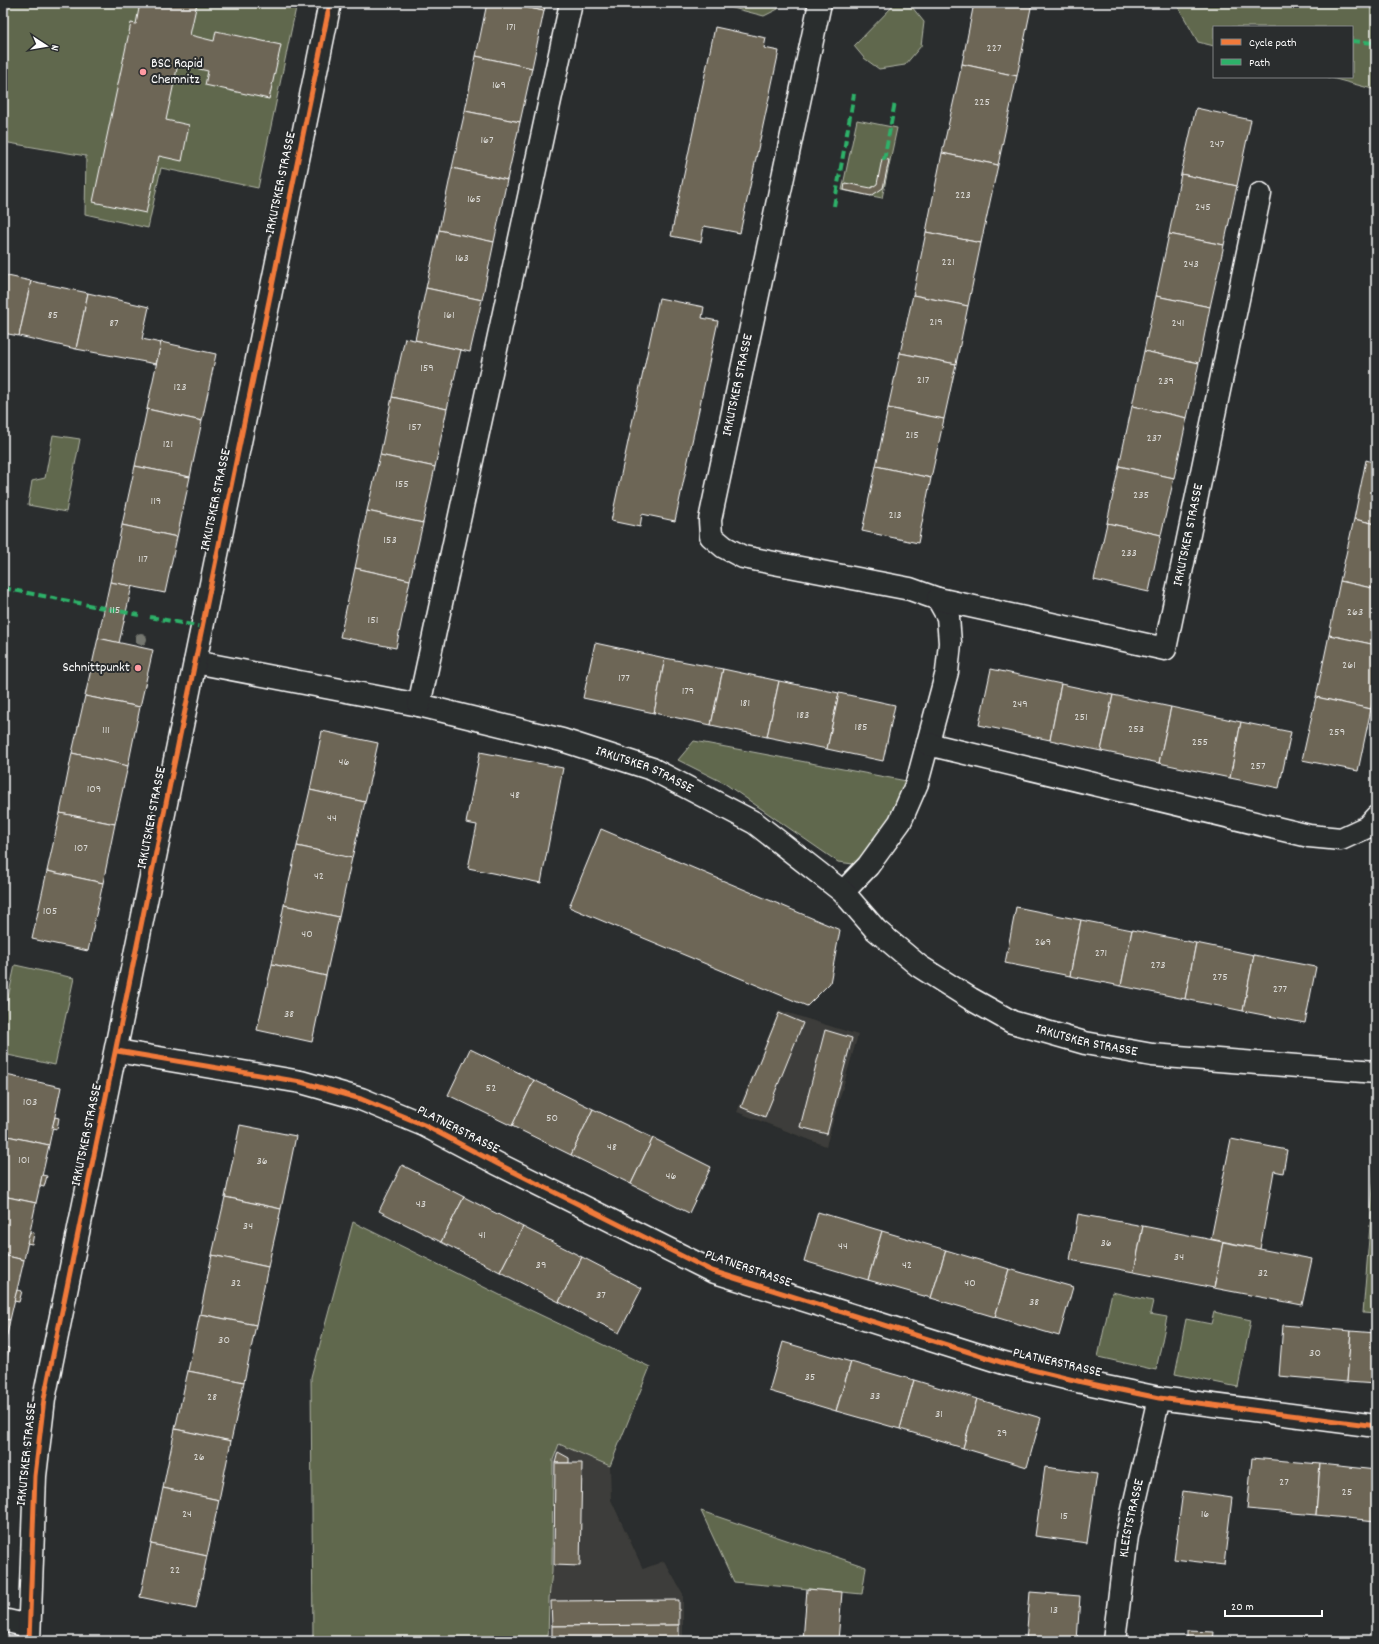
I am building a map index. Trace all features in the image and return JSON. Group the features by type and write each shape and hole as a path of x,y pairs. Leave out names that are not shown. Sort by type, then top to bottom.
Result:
{"street":[{"name":"IRKUTSKER STRASSE","path":"3,1620 29,1633 35,1476 44,1399 117,1052 330,3"},
{"path":"419,705 571,3"},
{"name":"IRKUTSKER STRASSE","path":"820,3 710,520 711,536 724,547 743,557 910,588 938,599 1165,649 1260,194"},
{"path":"843,892 868,866 900,822 917,783 947,672 950,643 948,616 938,599"},
{"name":"IRKUTSKER STRASSE","path":"196,662 419,705 562,740 652,769 756,823 843,892 876,930 919,966 971,999 1012,1022 1085,1043 1152,1055 1376,1072"},
{"path":"928,744 1309,836 1341,839 1367,827 1376,817"},
{"name":"PLATNERSTRASSE","path":"117,1052 301,1082 362,1099 424,1125 498,1164 712,1271 1004,1363 1082,1382 1159,1398 1376,1426"},
{"name":"KLEISTSTRASSE","path":"1114,1641 1127,1536 1159,1398"}],"shaded area":[{"path":"779,1010 858,1035 826,1146 737,1112"},
{"path":"559,1444 610,1466 611,1500 643,1569 664,1561 683,1594 683,1641 548,1641 549,1598 552,1572 553,1460"}],"green space":[{"name":"BSC Rapid Chemnitz","path":"3,3 297,3 258,188 161,168 148,228 85,214 86,156 3,142"},
{"path":"726,3 779,3 778,9 764,16 729,7"},
{"path":"896,3 912,7 924,22 921,46 905,65 879,69 864,58 854,46"},
{"path":"1176,3 1376,3 1376,90 1332,78 1353,78 1353,26 1213,26 1213,46 1198,42"},
{"path":"857,120 897,128 882,198 842,190"},
{"path":"53,435 80,439 66,512 28,505 32,481 45,478"},
{"path":"694,741 917,783 868,866 838,862 724,783 678,760"},
{"path":"15,965 74,978 55,1065 3,1054 3,1021"},
{"path":"1376,1151 1376,1314 1363,1313"},
{"path":"353,1222 528,1309 650,1367 610,1466 559,1444 553,1460 552,1572 549,1598 548,1641 313,1641 311,1377"},
{"path":"1112,1292 1153,1301 1150,1314 1167,1317 1156,1370 1098,1357"},
{"path":"1214,1312 1251,1320 1238,1387 1175,1374 1186,1319 1211,1324"},
{"path":"701,1511 866,1567 862,1594 734,1582"}],"building":[{"path":"140,3 197,3 190,35 214,41 216,31 281,45 269,99 205,85 208,71 178,64 166,120 189,125 182,161 159,156 146,213 93,202 131,23 136,24"},
{"path":"487,3 506,3 544,11 532,68 476,56"},
{"path":"506,3 546,3 544,11"},
{"path":"974,3 1032,3 1017,76 962,64"},
{"path":"715,27 766,38 764,48 779,51 740,233 704,226 701,242 671,236"},
{"path":"476,56 532,68 520,122 465,111"},
{"path":"962,64 1017,76 998,165 942,153"},
{"path":"1196,108 1251,120 1237,186 1181,174"},
{"path":"465,111 520,122 507,180 452,168"},
{"path":"942,153 998,165 981,243 926,232"},
{"path":"882,159 889,160 883,188 871,196 844,190 845,183 871,188 877,184"},
{"path":"452,168 507,180 494,242 439,230"},
{"path":"1181,174 1237,186 1224,245 1169,234"},
{"path":"439,230 494,242 482,300 426,288"},
{"path":"926,232 981,243 968,306 913,295"},
{"path":"1169,234 1224,245 1210,307 1156,296"},
{"path":"3,275 31,281 19,336 3,333"},
{"path":"31,281 88,293 76,349 19,336"},
{"path":"426,288 482,300 470,352 415,340"},
{"path":"88,293 149,307 142,339 161,343 156,364 76,349"},
{"path":"913,295 968,306 956,364 900,353"},
{"path":"1156,296 1210,307 1199,363 1144,351"},
{"path":"659,298 704,307 702,318 718,321 675,521 642,514 640,527 611,521"},
{"path":"405,338 461,350 447,409 392,397"},
{"path":"161,342 216,354 202,421 147,409"},
{"path":"1144,351 1199,363 1187,418 1132,406"},
{"path":"900,353 956,364 944,419 888,408"},
{"path":"392,397 447,409 435,467 380,455"},
{"path":"1132,406 1187,418 1174,478 1119,466"},
{"path":"888,408 944,419 931,478 876,466"},
{"path":"147,409 202,421 190,477 135,466"},
{"path":"380,455 435,467 423,523 367,511"},
{"path":"1366,460 1376,463 1376,524 1354,519"},
{"path":"135,466 190,477 177,537 122,525"},
{"path":"876,466 931,478 918,543 862,531"},
{"path":"1119,466 1174,478 1161,535 1107,523"},
{"path":"367,511 423,523 410,580 355,568"},
{"path":"1354,519 1376,524 1376,589 1340,581"},
{"path":"1107,523 1161,535 1149,592 1094,580"},
{"path":"122,525 177,537 165,593 110,582"},
{"path":"355,568 410,580 396,648 340,637"},
{"path":"1340,581 1376,589 1376,645 1329,635"},
{"path":"110,582 132,586 119,643 98,638"},
{"path":"1329,635 1376,645 1376,686 1371,709 1316,697"},
{"path":"98,638 153,650 140,707 85,696"},
{"path":"595,643 665,658 654,713 583,698"},
{"path":"665,658 723,669 711,725 654,713"},
{"path":"723,669 779,681 767,737 711,725"},
{"path":"991,669 1061,684 1050,740 979,725"},
{"path":"779,681 839,693 827,749 767,737"},
{"path":"1061,684 1113,695 1101,751 1050,740"},
{"path":"839,693 895,705 883,761 827,749"},
{"path":"1113,695 1171,707 1159,763 1101,751"},
{"path":"85,696 140,707 128,766 72,753"},
{"path":"1316,697 1371,709 1358,771 1302,760"},
{"path":"1171,707 1241,722 1230,778 1159,763"},
{"path":"1241,722 1291,732 1279,788 1230,778"},
{"path":"322,731 378,743 365,802 310,790"},
{"path":"480,752 563,768 541,883 468,868 477,825 466,823"},
{"path":"72,753 128,766 115,824 60,813"},
{"path":"310,790 365,802 352,858 297,846"},
{"path":"60,813 115,824 103,883 47,871"},
{"path":"601,829 840,930 830,983 807,1006 569,907"},
{"path":"297,846 352,858 339,917 284,905"},
{"path":"47,871 103,883 88,951 32,939"},
{"path":"284,905 339,917 326,976 272,964"},
{"path":"1016,907 1081,920 1070,976 1005,963"},
{"path":"1081,920 1132,930 1121,986 1070,976"},
{"path":"1132,930 1196,943 1185,999 1121,986"},
{"path":"1196,943 1254,955 1243,1011 1185,999"},
{"path":"1254,955 1316,967 1305,1023 1243,1011"},
{"path":"272,964 326,976 312,1042 257,1030"},
{"path":"779,1013 803,1023 765,1117 741,1107"},
{"path":"825,1030 852,1038 827,1134 800,1127"},
{"path":"470,1049 534,1080 512,1126 448,1095"},
{"path":"6,1075 61,1087 49,1145 3,1135 3,1088"},
{"path":"534,1080 593,1109 571,1155 512,1126"},
{"path":"593,1109 653,1138 631,1184 571,1155"},
{"path":"55,1117 59,1118 57,1129 52,1128"},
{"path":"240,1125 296,1136 281,1209 225,1197"},
{"path":"3,1135 49,1145 36,1203 3,1196"},
{"path":"653,1138 711,1167 689,1213 631,1184"},
{"path":"1231,1139 1287,1150 1283,1173 1274,1171 1260,1249 1211,1239"},
{"path":"402,1165 464,1197 441,1242 379,1211"},
{"path":"42,1175 47,1176 44,1187 40,1186"},
{"path":"3,1196 36,1203 24,1260 3,1255"},
{"path":"225,1197 281,1209 268,1267 212,1255"},
{"path":"464,1197 523,1227 500,1272 441,1242"},
{"path":"818,1212 882,1231 868,1280 804,1261"},
{"path":"1078,1214 1143,1226 1134,1272 1070,1260"},
{"path":"1143,1226 1223,1242 1214,1288 1134,1272"},
{"path":"523,1227 582,1257 559,1302 500,1272"},
{"path":"882,1231 946,1250 931,1298 868,1280"},
{"path":"30,1232 34,1233 32,1244 27,1243"},
{"path":"1223,1242 1312,1259 1302,1305 1214,1288"},
{"path":"946,1250 1009,1269 995,1317 931,1298"},
{"path":"3,1255 24,1260 10,1320 3,1319"},
{"path":"212,1255 268,1267 256,1325 200,1314"},
{"path":"582,1257 642,1288 619,1333 559,1302"},
{"path":"1009,1269 1073,1287 1059,1336 995,1317"},
{"path":"17,1290 22,1291 19,1302 14,1301"},
{"path":"200,1314 256,1325 244,1382 188,1371"},
{"path":"3,1319 10,1320 3,1355"},
{"path":"1283,1325 1351,1331 1347,1382 1279,1376"},
{"path":"1351,1331 1376,1333 1376,1384 1347,1382"},
{"path":"783,1342 851,1362 836,1411 769,1391"},
{"path":"5,1347 9,1348 7,1359 3,1359"},
{"path":"851,1362 914,1380 900,1429 836,1411"},
{"path":"188,1371 244,1382 231,1441 175,1429"},
{"path":"914,1380 977,1399 963,1448 900,1429"},
{"path":"977,1399 1041,1418 1027,1467 963,1448"},
{"path":"175,1429 231,1441 219,1500 163,1488"},
{"path":"558,1452 569,1458 569,1463 555,1463"},
{"path":"1252,1458 1320,1464 1316,1515 1247,1509"},
{"path":"555,1463 582,1463 580,1566 554,1565"},
{"path":"1320,1464 1376,1470 1376,1521 1316,1515"},
{"path":"1045,1467 1097,1474 1087,1543 1035,1536"},
{"path":"163,1488 219,1500 207,1556 151,1544"},
{"path":"1183,1491 1232,1498 1224,1565 1174,1559"},
{"path":"151,1544 207,1556 196,1609 140,1597"},
{"path":"807,1589 842,1592 838,1641 803,1641"},
{"path":"1030,1592 1080,1596 1077,1641 1026,1641"},
{"path":"679,1600 679,1625 552,1626 551,1601"},
{"path":"679,1625 679,1641 552,1641 552,1626"},
{"path":"1187,1631 1214,1632 1213,1641 1187,1641"}],"marked path":[{"path":"1353,41 1376,43"},
{"path":"834,206 854,94"},
{"path":"884,160 895,102"},
{"path":"3,588 139,615"},
{"path":"150,617 202,627"}],"cycle path":[{"path":"29,1641 35,1476 44,1399 330,3"},
{"path":"117,1051 301,1082 361,1099 424,1125 498,1164 712,1271 1004,1363 1082,1382 1159,1398 1376,1426"}],"place":[{"name":"BSC Rapid Chemnitz","path":"143,72"},
{"name":"Schnittpunkt","path":"138,668"}]}
